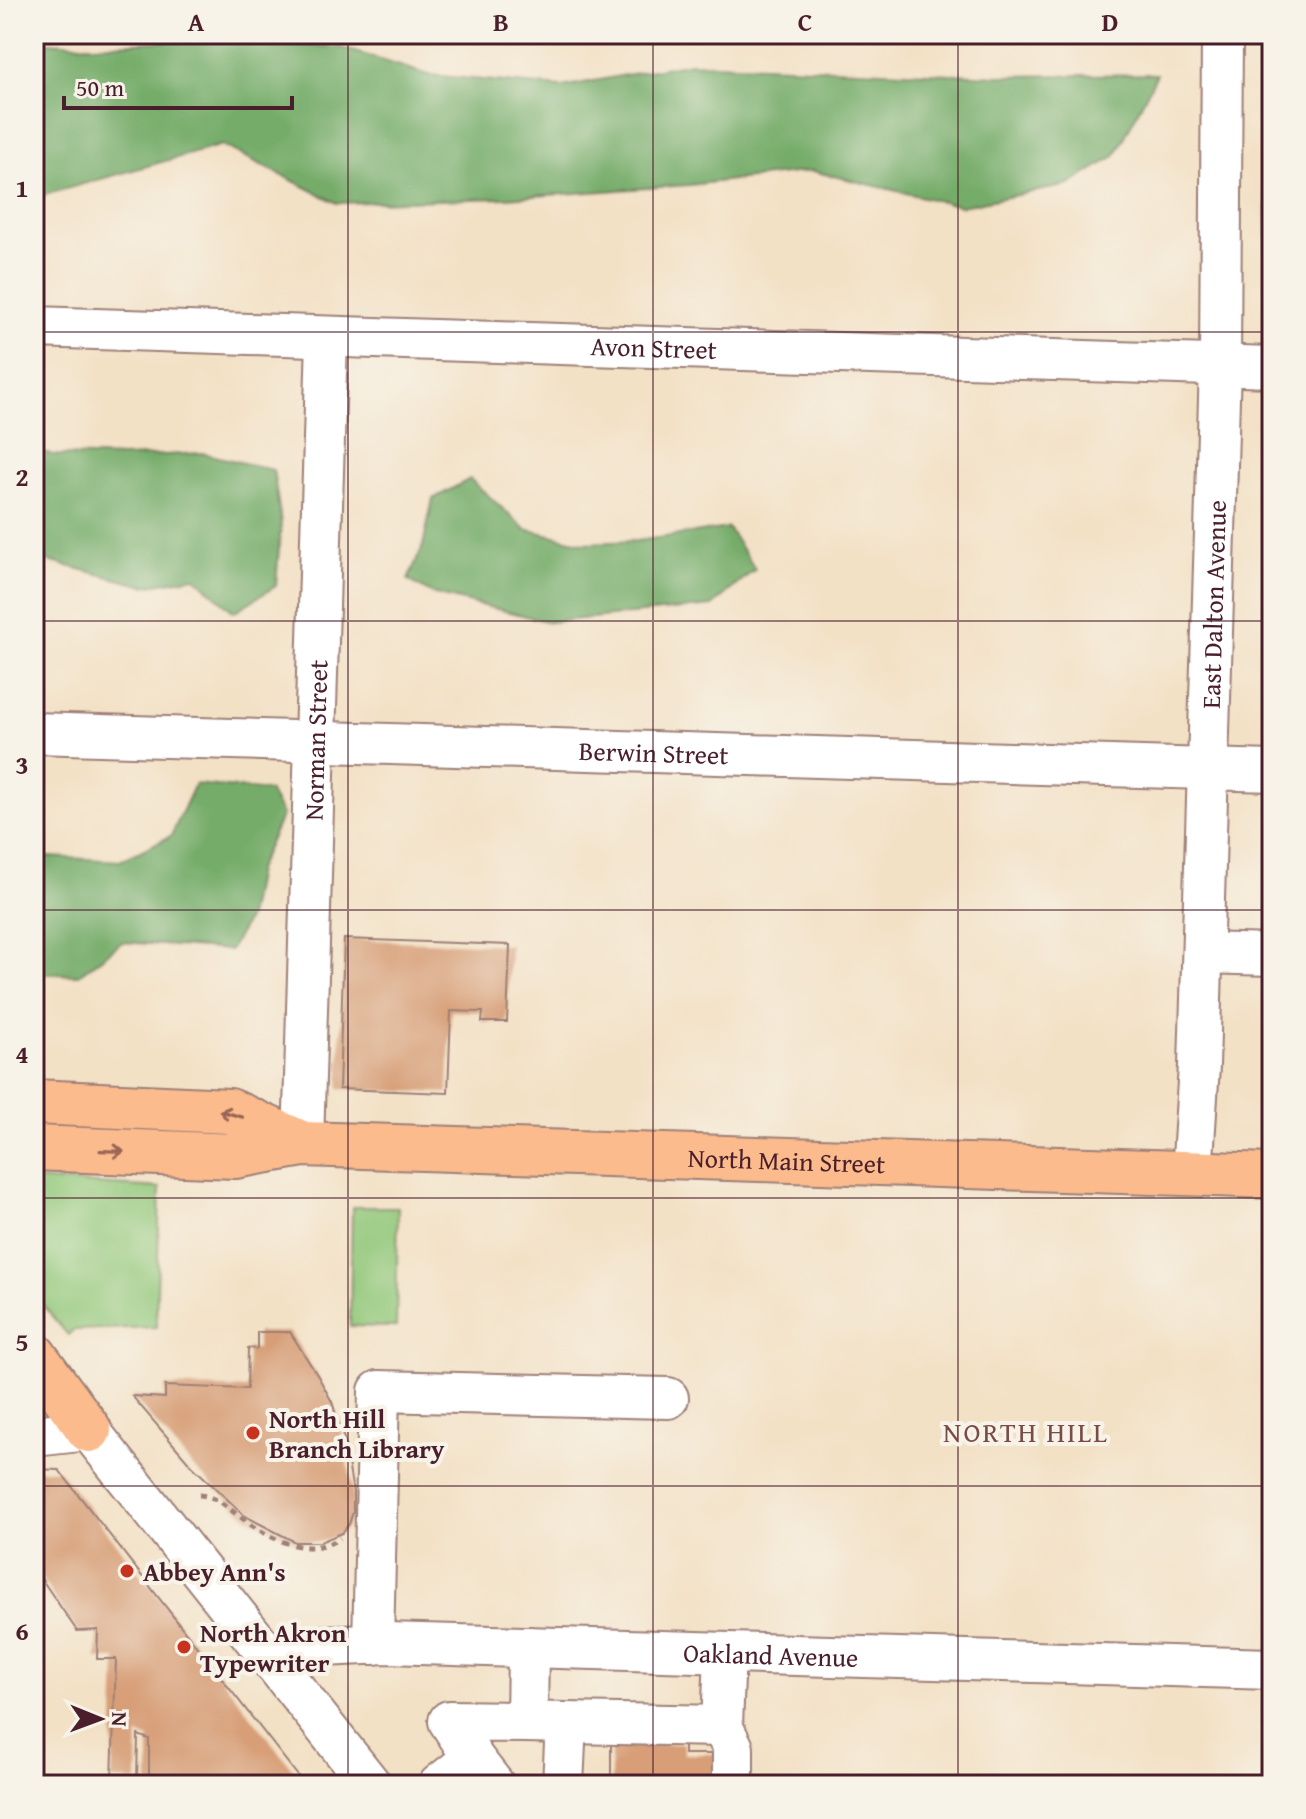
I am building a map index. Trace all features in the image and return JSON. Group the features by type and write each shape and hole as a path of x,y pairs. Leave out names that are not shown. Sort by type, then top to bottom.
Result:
{"main road":[{"name":"North Main Street","path":"34,1102 230,1111 303,1144"},
{"name":"North Main Street","path":"44,1150 235,1156 303,1144 1272,1176"},
{"path":"34,1355 89,1430"}],"street":[{"name":"East Dalton Avenue","path":"1192,1174 1203,953 1220,365 1222,34"},
{"name":"Avon Street","path":"34,327 1272,367"},
{"name":"Norman Street","path":"303,1144 327,338"},
{"name":"Berwin Street","path":"34,733 1272,771"},
{"path":"1203,953 1272,955"},
{"path":"373,1644 379,1391 668,1398"},
{"path":"34,1436 89,1430 371,1785"},
{"name":"Oakland Avenue","path":"274,1663 322,1646 373,1644 1272,1669"},
{"path":"527,1722 528,1647"},
{"path":"725,1653 722,1726 733,1748 733,1785"},
{"path":"439,1785 484,1772 449,1721 722,1726"},
{"path":"563,1785 566,1723"}],"path":[{"path":"199,1495 213,1496 257,1529 295,1546 322,1547 349,1533"}],"green space":[{"path":"231,38 342,48 429,75 562,87 690,63 999,76 1157,74 1115,156 1069,185 961,206 812,171 689,185 505,198 337,203 222,145 44,195 34,193 34,41 93,45"},
{"path":"1267,142 1272,142 1272,289 1268,290"},
{"path":"34,451 54,455 127,457 202,453 273,470 281,522 276,586 234,612 195,577 145,586 34,560"},
{"path":"470,479 525,529 584,543 637,541 728,528 755,569 712,606 550,622 431,593 408,580 423,546 433,499"},
{"path":"195,784 269,791 282,815 257,870 248,918 230,950 122,942 79,975 34,973 34,856 120,861 171,836"},
{"path":"34,1180 160,1188 156,1327 73,1330 68,1335 34,1295"},
{"path":"352,1207 398,1207 396,1327 350,1326"}],"building":[{"path":"344,939 510,945 507,1022 482,1022 483,1012 451,1011 448,1093 339,1089"},
{"name":"North Hill Branch Library","path":"257,1332 290,1332 332,1402 344,1439 353,1492 353,1512 342,1533 320,1542 295,1542 245,1516 192,1466 132,1396 165,1398 165,1386 247,1389 248,1348 257,1349"},
{"path":"34,1469 59,1470 305,1785 149,1785 149,1739 138,1735 137,1781 112,1780 116,1659 97,1659 98,1630 77,1631 34,1568"},
{"path":"611,1743 684,1744 684,1754 726,1754 726,1785 611,1785"}],"place":[{"name":"North Hill Branch Library","path":"253,1433"},
{"name":"Abbey Ann's","path":"127,1571"},
{"name":"North Akron Typewriter","path":"184,1647"}],"district":[{"name":"NORTH HILL","path":"1026,1431"}]}
